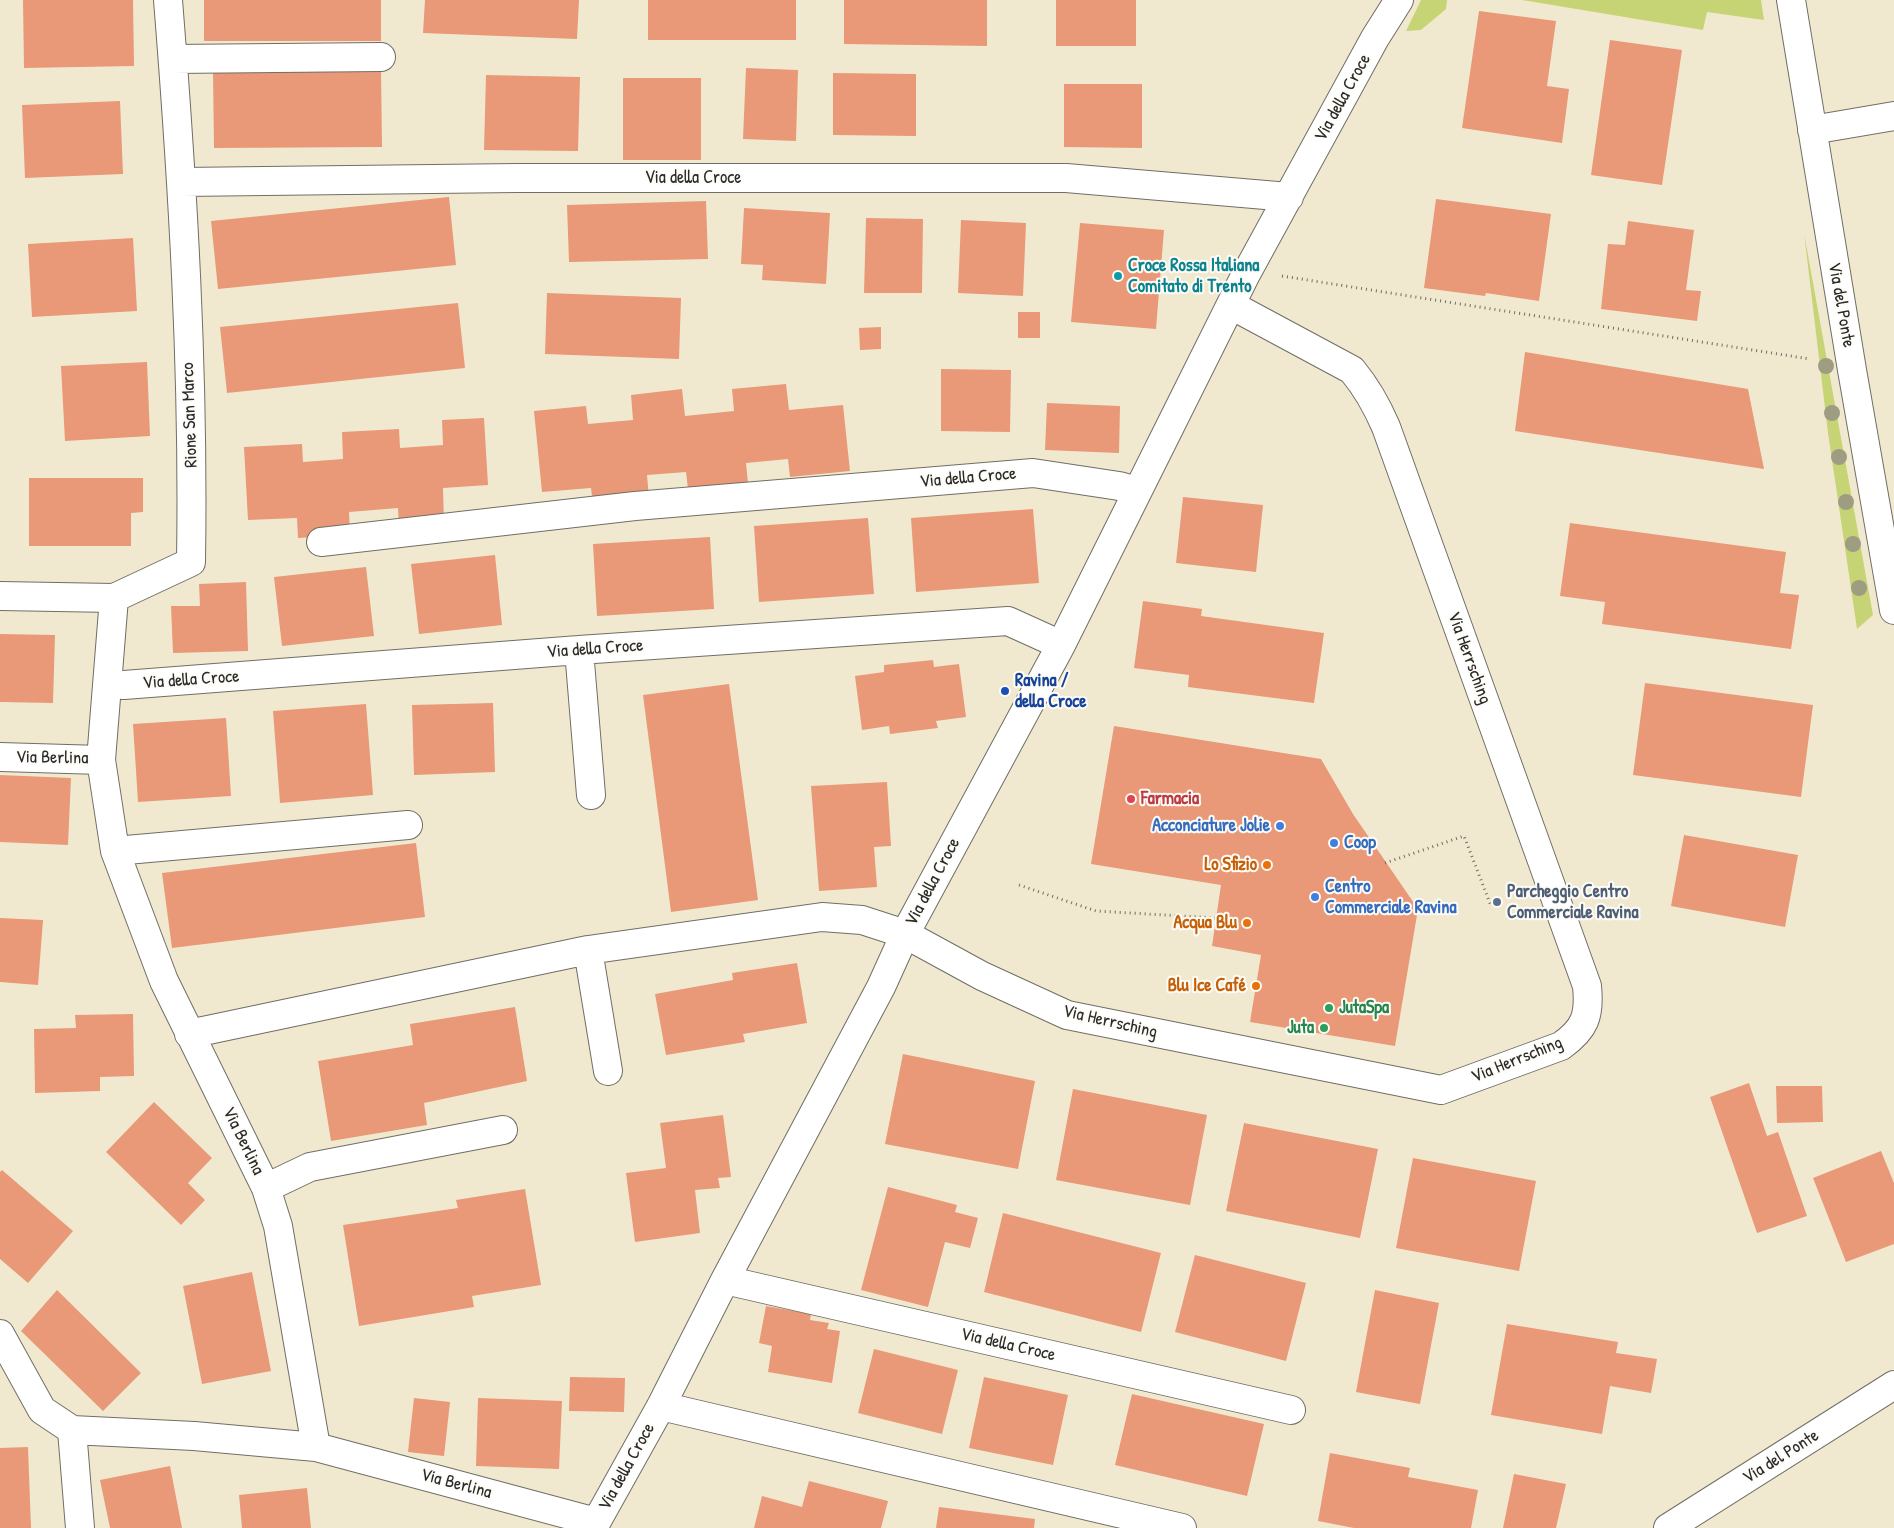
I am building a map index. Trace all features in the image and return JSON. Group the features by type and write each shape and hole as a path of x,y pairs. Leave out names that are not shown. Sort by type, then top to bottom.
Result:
{"street":[{"name":"Rione San Marco","path":"0,596 114,598 191,562 192,466 181,182 168,0"},
{"name":"Via della Croce","path":"594,1525 661,1406 725,1280 880,987 905,934 1061,645 1231,305 1375,38 1399,0"},
{"name":"Via del Ponte","path":"1791,0 1894,610"},
{"path":"172,59 381,57"},
{"path":"1812,130 1894,116"},
{"name":"Via della Croce","path":"181,182 516,178 1066,178 1289,197"},
{"name":"Via Herrsching","path":"905,934 982,976 1067,1016 1441,1090 1560,1046 1576,1035 1585,1022 1589,1004 1587,986 1377,406 1366,387 1352,370 1231,305"},
{"name":"Via della Croce","path":"321,542 635,506 1033,473 1119,486 1137,491"},
{"path":"101,760 114,598"},
{"name":"Via della Croce","path":"124,685 579,650 1008,621 1061,645"},
{"path":"579,650 591,795"},
{"name":"Via Berlina","path":"0,757 101,760 116,851 164,982 266,1188 278,1226 316,1447"},
{"path":"116,851 408,825"},
{"name":"Via della Croce","path":"190,1034 588,950 822,917 862,920 905,934"},
{"path":"588,950 608,1071"},
{"path":"266,1188 310,1167 503,1130"},
{"name":"Via della Croce","path":"725,1280 1291,1410"},
{"path":"0,1334 42,1410 72,1430 80,1528"},
{"name":"Via del Ponte","path":"1668,1528 1894,1385"},
{"name":"Via della Croce","path":"661,1406 1182,1528"},
{"name":"Via Berlina","path":"72,1430 194,1436 316,1447 594,1525"}],"path":[{"path":"1275,275 1810,359"},
{"path":"1385,863 1464,836 1491,906"},
{"path":"1019,885 1096,911 1216,918"}],"green space":[{"path":"1421,0 1447,0 1446,9 1421,30 1406,31"},
{"path":"1522,0 1761,0 1764,20 1707,12 1703,30"},
{"path":"1804,233 1873,615 1857,629 1828,433"}],"building":[{"path":"23,0 133,0 134,66 24,68"},
{"path":"204,0 381,0 381,41 204,41"},
{"path":"425,0 579,0 577,39 423,33"},
{"path":"648,0 796,0 796,40 648,40"},
{"path":"844,0 987,0 987,46 844,44"},
{"path":"1056,0 1136,0 1136,46 1056,46"},
{"path":"1479,11 1556,21 1547,86 1569,89 1562,143 1462,128"},
{"path":"1610,40 1682,50 1662,185 1591,175"},
{"path":"746,68 798,70 796,141 743,139"},
{"path":"381,71 382,147 214,148 213,72"},
{"path":"833,73 916,74 916,136 833,135"},
{"path":"486,75 580,77 578,151 484,150"},
{"path":"623,78 701,78 701,160 623,160"},
{"path":"1064,84 1142,84 1142,148 1064,147"},
{"path":"120,101 123,174 25,178 22,105"},
{"path":"449,197 456,265 218,289 211,221"},
{"path":"1436,199 1551,214 1539,301 1486,293 1485,296 1424,288"},
{"path":"706,201 708,259 569,262 567,205"},
{"path":"744,208 830,213 826,284 762,280 763,265 741,264"},
{"path":"866,218 923,219 922,293 864,293"},
{"path":"961,220 1026,223 1023,296 958,293"},
{"path":"1628,221 1694,230 1686,290 1701,291 1697,321 1601,309 1608,244 1625,245"},
{"name":"Croce Rossa Italiana Comitato di Trento","path":"1080,223 1164,230 1156,329 1071,322"},
{"path":"133,238 137,311 32,317 28,244"},
{"path":"547,293 681,298 679,359 545,354"},
{"path":"458,303 465,368 227,393 220,327"},
{"path":"1018,312 1040,312 1040,338 1018,338"},
{"path":"881,327 881,349 860,350 859,328"},
{"path":"1525,352 1748,389 1764,469 1515,431"},
{"path":"147,362 150,436 65,441 61,366"},
{"path":"941,369 1011,370 1010,432 941,431"},
{"path":"786,384 789,410 843,405 850,471 790,477 788,459 746,463 748,483 688,489 686,472 647,475 649,498 593,504 591,488 542,492 534,411 586,406 588,424 633,420 631,395 682,389 685,416 734,411 732,389"},
{"path":"1047,403 1120,406 1119,453 1045,450"},
{"path":"484,418 488,485 443,488 444,524 399,527 398,508 349,512 350,535 298,538 297,518 248,520 244,447 302,444 303,462 343,459 342,432 399,429 400,448 443,445 442,420"},
{"path":"29,478 143,478 143,512 131,513 131,546 29,546"},
{"path":"1183,497 1263,505 1256,572 1176,563"},
{"path":"1033,509 1039,583 916,592 911,518"},
{"path":"868,518 874,594 759,602 754,526"},
{"path":"1570,523 1786,552 1780,593 1799,595 1791,649 1602,624 1605,602 1560,596"},
{"path":"710,537 714,609 597,616 593,544"},
{"path":"495,555 502,625 419,634 411,564"},
{"path":"366,567 374,636 282,646 274,577"},
{"path":"246,582 248,651 173,653 171,606 200,606 199,584"},
{"path":"1143,601 1202,609 1201,616 1324,633 1314,703 1188,687 1189,675 1134,668"},
{"path":"0,634 55,635 53,703 0,702"},
{"path":"933,660 934,667 959,664 966,717 936,721 938,728 890,734 889,726 862,730 855,676 884,672 884,665"},
{"path":"1645,683 1813,705 1801,797 1633,775"},
{"path":"729,684 758,900 671,912 643,695"},
{"path":"493,703 495,772 414,775 412,705"},
{"path":"366,704 373,795 280,803 273,711"},
{"path":"226,718 231,796 138,802 133,724"},
{"name":"Centro Commerciale Ravina","path":"1114,726 1321,759 1353,814 1418,909 1395,1046 1250,1022 1261,955 1212,946 1221,885 1091,864"},
{"path":"0,775 71,778 68,845 0,842"},
{"path":"887,782 891,846 874,847 877,887 819,891 811,786"},
{"path":"1684,835 1798,855 1785,927 1671,906"},
{"path":"416,843 425,917 172,948 162,873"},
{"path":"0,918 43,920 38,985 0,982"},
{"path":"797,963 807,1023 743,1034 745,1042 666,1055 655,994 733,980 732,973"},
{"path":"515,1007 527,1081 424,1103 427,1125 331,1141 318,1061 413,1045 410,1024"},
{"path":"133,1014 134,1076 100,1077 100,1091 35,1093 34,1029 76,1028 75,1015"},
{"path":"903,1054 1035,1081 1018,1169 885,1144"},
{"path":"1749,1083 1767,1136 1778,1132 1807,1216 1757,1233 1710,1097"},
{"path":"1776,1086 1822,1086 1823,1122 1777,1123"},
{"path":"1073,1089 1207,1115 1190,1205 1056,1180"},
{"path":"154,1102 212,1158 188,1183 205,1200 181,1225 106,1152"},
{"path":"723,1115 731,1177 718,1178 720,1188 695,1190 700,1233 635,1242 626,1173 666,1168 660,1123"},
{"path":"1244,1123 1378,1149 1360,1238 1226,1211"},
{"path":"1881,1151 1894,1183 1894,1244 1846,1262 1813,1178"},
{"path":"1413,1158 1536,1181 1519,1271 1396,1248"},
{"path":"2,1170 73,1231 28,1283 0,1259 0,1172"},
{"path":"888,1187 957,1205 955,1212 978,1218 970,1248 945,1242 928,1307 861,1290"},
{"path":"525,1189 541,1285 472,1296 474,1307 359,1326 343,1225 458,1208 456,1200"},
{"path":"1003,1213 1161,1253 1141,1332 984,1292"},
{"path":"1195,1255 1306,1283 1286,1361 1175,1332"},
{"path":"252,1272 271,1371 202,1384 183,1286"},
{"path":"57,1290 141,1373 103,1411 21,1331"},
{"path":"1375,1290 1439,1303 1420,1404 1356,1392"},
{"path":"766,1306 811,1314 810,1320 829,1323 827,1329 840,1331 832,1383 768,1372 772,1346 759,1343"},
{"path":"1507,1324 1618,1342 1616,1353 1657,1359 1651,1393 1610,1386 1602,1434 1491,1415"},
{"path":"874,1349 958,1370 942,1434 858,1413"},
{"path":"570,1377 625,1378 624,1412 569,1411"},
{"path":"984,1377 1068,1395 1053,1465 969,1448"},
{"path":"1132,1394 1264,1424 1247,1496 1115,1465"},
{"path":"414,1398 450,1402 444,1456 408,1452"},
{"path":"478,1398 562,1401 559,1469 476,1466"},
{"path":"28,1447 31,1528 0,1528 0,1448"},
{"path":"1330,1453 1410,1468 1408,1477 1478,1490 1471,1528 1354,1528 1318,1521"},
{"path":"170,1466 182,1528 110,1528 100,1480"},
{"path":"1514,1474 1566,1484 1556,1528 1503,1528"},
{"path":"809,1481 888,1501 881,1528 754,1528 762,1496 802,1507"},
{"path":"307,1488 311,1528 242,1528 239,1495"},
{"path":"939,1507 1035,1519 1034,1528 936,1528"}],"place":[{"name":"Croce Rossa Italiana Comitato di Trento","path":"1118,276"},
{"name":"Ravina / della Croce","path":"1005,691"},
{"name":"Farmacia","path":"1131,799"},
{"name":"Acconciature Jolie","path":"1280,826"},
{"name":"Coop","path":"1334,843"},
{"name":"Lo Sfizio","path":"1267,865"},
{"name":"Centro Commerciale Ravina","path":"1315,897"},
{"name":"Parcheggio Centro Commerciale Ravina","path":"1497,902"},
{"name":"Acqua Blu","path":"1247,923"},
{"name":"Blu Ice Café","path":"1256,986"},
{"name":"JutaSpa","path":"1329,1008"},
{"name":"Juta","path":"1324,1028"}]}
